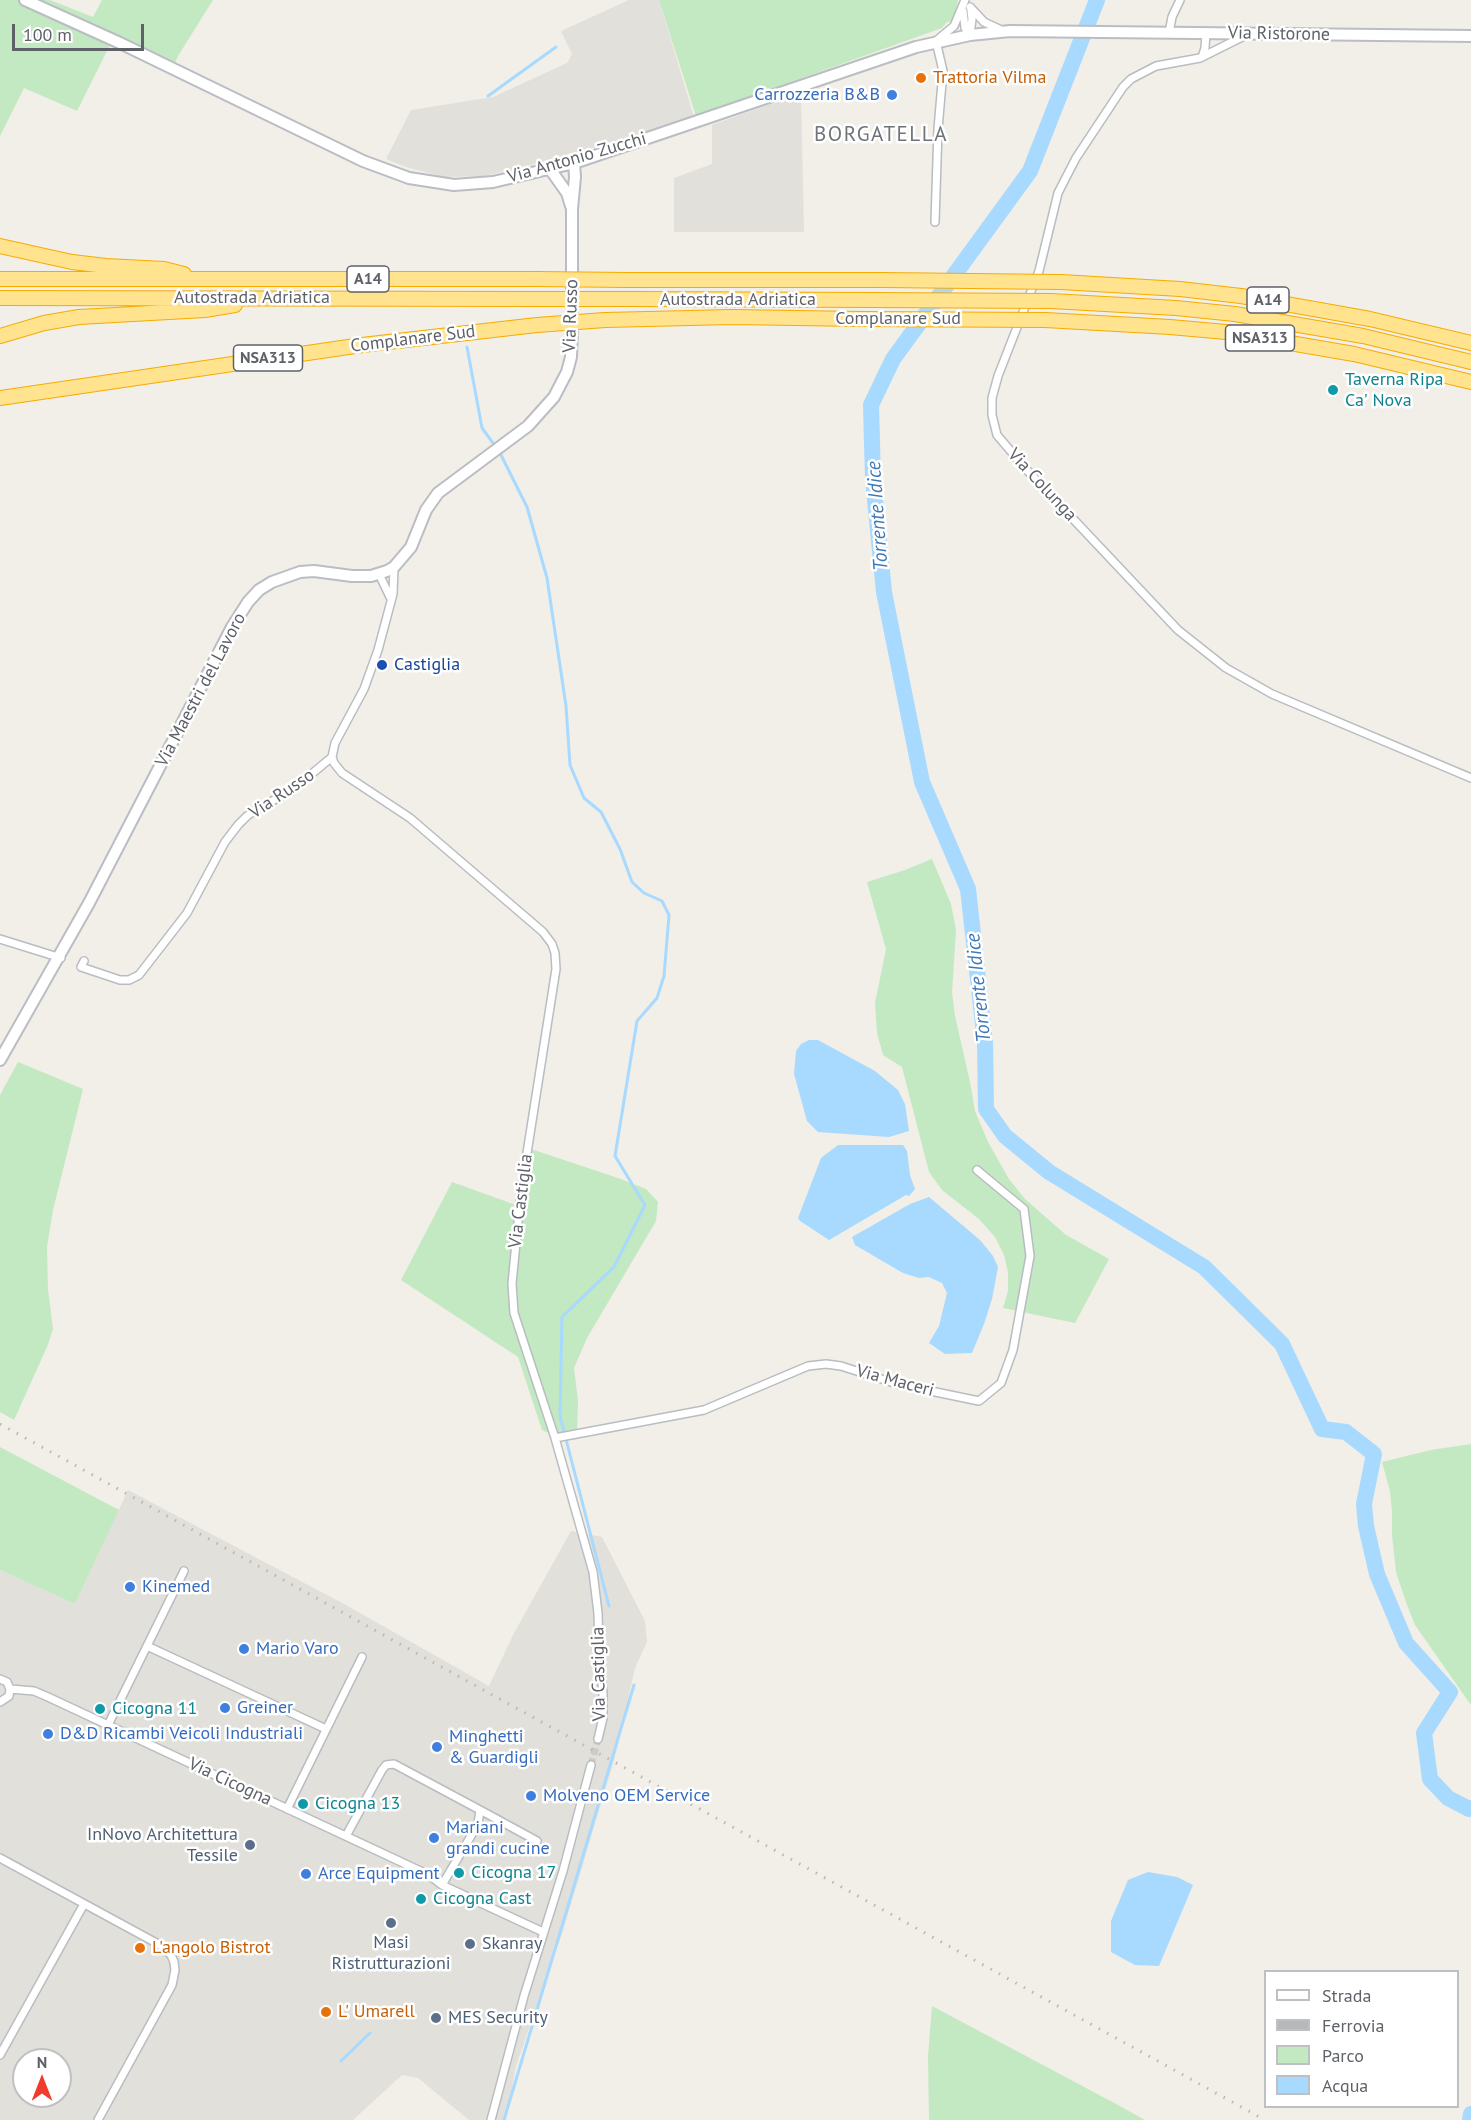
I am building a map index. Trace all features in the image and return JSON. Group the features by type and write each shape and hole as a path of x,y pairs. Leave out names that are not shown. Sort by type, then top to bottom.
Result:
{"highway":[{"path":"0,246 72,262 164,269 201,279"},
{"name":"Autostrada Adriatica","path":"0,279 1061,282 1180,289 1241,296 1370,319 1471,343"},
{"name":"Autostrada Adriatica","path":"0,298 1051,301 1176,308 1235,314 1363,336 1471,362"},
{"path":"0,336 44,323 79,317 205,310 260,299"},
{"name":"Complanare Sud","path":"0,398 362,345 537,325 605,320 720,317 1045,320 1170,327 1226,333 1354,354 1471,382"}],"main road":[{"name":"Via Antonio Zucchi","path":"26,0 363,161 409,178 436,184 473,185 550,169 936,41 970,34 1012,31 1087,32"},
{"name":"Via Ristorone","path":"1087,32 1471,36"},
{"name":"Via Russo","path":"379,574 394,567 411,547 426,510 438,493 528,426 547,407 560,387 570,357 572,332 574,162"},
{"name":"Via Russo","path":"550,169 567,193 572,209"},
{"name":"Via Maestri del Lavoro","path":"0,1060 61,958 232,627 248,602 259,590 272,582 300,572 314,571 352,576 379,574"}],"street":[{"path":"1169,33 1172,16 1180,0"},
{"path":"966,3 963,23 970,34"},
{"name":"Via Antonio Zucchi","path":"936,41 954,26 966,3 984,22 995,28 1012,31"},
{"path":"1200,58 1204,52 1206,33"},
{"path":"1217,50 1220,42 1219,33"},
{"name":"Via Colunga","path":"1249,33 1200,58 1156,66 1131,79 1076,158 1059,194 1039,271 998,376 992,398 992,415 997,435 1026,469 1178,630 1226,668 1272,693 1471,778"},
{"path":"935,222 938,129 943,72 936,41"},
{"name":"Via Russo","path":"84,962 81,967 111,978 129,980 139,975 187,913 225,842 242,820 257,809 291,791 332,757 335,743 369,676 391,602 394,567"},
{"path":"379,574 390,595 391,602"},
{"name":"Via Castiglia","path":"332,757 342,773 410,818 543,932 552,944 556,969 521,1191 512,1284 514,1313 562,1436 593,1572 603,1694 603,1718 598,1739"},
{"path":"0,939 61,958"},
{"name":"Via Maceri","path":"562,1436 704,1410 808,1366 826,1364 841,1366 897,1384 979,1401 1001,1383 1013,1350 1030,1256 1024,1209 977,1170"},
{"path":"108,1725 184,1571"},
{"path":"147,1646 326,1729"},
{"name":"Via Cicogna","path":"287,1809 362,1657"},
{"path":"0,1679 7,1682 10,1689 9,1696 0,1702"},
{"name":"Via Cicogna","path":"10,1689 34,1691 429,1875 442,1885 543,1932"},
{"path":"346,1836 386,1765 394,1764 537,1842"},
{"path":"491,2120 591,1765"},
{"path":"442,1885 478,1824 480,1810"},
{"path":"0,1858 160,1946 171,1955 174,1962 172,1985 98,2120"},
{"path":"0,2055 84,1904"}],"shaded area":[{"path":"629,0 659,0 694,117 560,158 484,176 444,177 386,159 411,110 493,97 567,63 572,54 561,31"},
{"path":"801,93 804,232 674,232 674,178 712,164 712,125"},
{"path":"128,1490 346,1605 489,1686 514,1633 571,1531 602,1537 645,1621 647,1642 635,1668 615,1757 563,1931 516,2066 506,2120 469,2120 418,2078 402,2075 353,2120 0,2120 0,1570 75,1604"}],"green space":[{"path":"0,0 50,0 93,17 102,0 213,0 178,56 172,70 111,43 77,111 24,88 0,136"},
{"path":"659,0 958,0 955,21 947,22 942,28 696,116"},
{"path":"932,859 951,904 956,930 952,992 955,1016 975,1111 988,1142 1009,1179 1025,1199 1066,1235 1109,1259 1075,1323 1003,1308 1008,1291 1008,1272 1004,1255 995,1237 979,1219 942,1190 929,1172 902,1067 883,1055 877,1033 875,1003 886,949 867,882"},
{"path":"18,1062 83,1089 53,1210 47,1247 48,1289 53,1329 14,1420 0,1412 0,1095"},
{"path":"525,1147 646,1189 658,1202 656,1221 587,1338 574,1368 578,1401 577,1433 560,1438 542,1430 518,1357 401,1280 452,1182 516,1205"},
{"path":"1471,1444 1471,1705 1415,1625 1407,1605 1396,1572 1390,1491 1382,1462 1431,1450"},
{"path":"0,1447 119,1510 75,1604 0,1570"},
{"path":"932,2006 1145,2120 929,2120 928,2057"}],"water":[{"path":"809,1040 818,1040 875,1071 898,1090 905,1104 909,1131 889,1137 818,1132 807,1121 794,1074 796,1051 801,1044"},
{"path":"838,1145 903,1145 907,1151 910,1175 915,1189 909,1196 906,1195 829,1240 798,1218 821,1158"},
{"path":"929,1197 980,1240 993,1256 998,1267 992,1299 972,1353 945,1354 929,1343 939,1326 947,1293 942,1283 929,1277 919,1278 903,1273 855,1245 852,1237 910,1204"},
{"path":"1148,1872 1177,1877 1193,1885 1159,1966 1135,1965 1111,1952 1111,1921 1128,1880"}],"waterway":[{"name":"Torrente Idice","path":"1097,0 1030,171 893,359 871,405 873,479 884,592 922,782 968,889 985,1043 986,1109 1005,1136 1049,1172 1204,1267 1282,1344 1322,1429 1346,1432 1374,1454 1364,1504 1366,1526 1377,1574 1406,1643 1450,1692 1424,1733 1430,1779 1448,1798 1471,1808"},
{"path":"488,96 556,47"},
{"path":"467,347 482,428 493,443"},
{"path":"501,455 527,507 547,578 566,706 570,765 584,798 601,812 620,849 632,882 644,893 662,901 669,915 664,976 657,998 637,1021 615,1156 645,1205 614,1267 562,1317 560,1416 609,1606"},
{"path":"504,2120 634,1685"},
{"path":"341,2061 370,2033"},
{"name":"Torrente Idice","path":"1470,2120 1471,2114"}],"tunnel":[{"path":"591,1765 598,1739"}],"railway":[{"path":"0,1424 1265,2120"}],"place":[{"name":"Trattoria Vilma","path":"921,78"},
{"name":"Carrozzeria B&B","path":"892,95"},
{"name":"Taverna Ripa Ca' Nova","path":"1333,390"},
{"name":"Castiglia","path":"382,665"},
{"name":"Kinemed","path":"130,1587"},
{"name":"Mario Varo","path":"244,1649"},
{"name":"Greiner","path":"225,1708"},
{"name":"Cicogna 11","path":"100,1709"},
{"name":"D&D Ricambi Veicoli Industriali","path":"48,1734"},
{"name":"Minghetti & Guardigli","path":"437,1747"},
{"name":"Molveno OEM Service","path":"531,1796"},
{"name":"Cicogna 13","path":"303,1804"},
{"name":"Mariani grandi cucine","path":"434,1838"},
{"name":"InNovo Architettura Tessile","path":"250,1845"},
{"name":"Cicogna 17","path":"459,1873"},
{"name":"Arce Equipment","path":"306,1874"},
{"name":"Cicogna Cast","path":"421,1899"},
{"name":"Masi Ristrutturazioni","path":"391,1923"},
{"name":"Skanray","path":"470,1944"},
{"name":"L'angolo Bistrot","path":"140,1948"},
{"name":"L' Umarell","path":"326,2012"},
{"name":"MES Security","path":"436,2018"}],"district":[{"name":"BORGATELLA","path":"881,135"}]}
